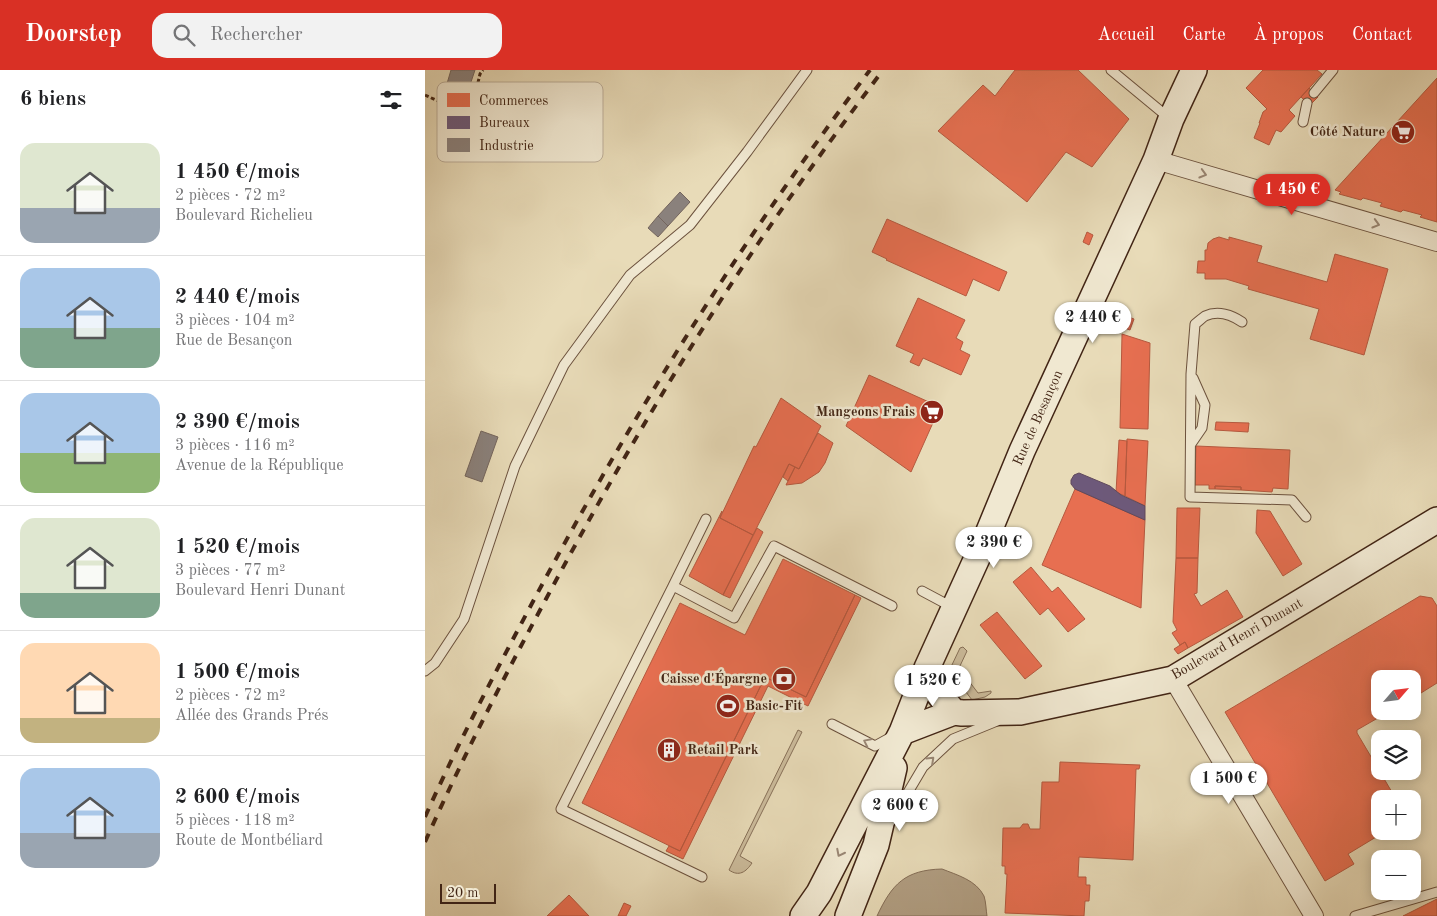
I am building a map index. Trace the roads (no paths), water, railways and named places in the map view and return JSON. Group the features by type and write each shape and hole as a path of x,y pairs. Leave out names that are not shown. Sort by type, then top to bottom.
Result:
{"main road":[{"name":"Rue de Besançon","path":"902,732 927,668 997,513 1022,451 1156,160 1171,119 1194,70"},
{"name":"Boulevard Henri Dunant","path":"902,732 954,712 1020,712 1173,679 1437,520"},
{"path":"927,668 932,686 954,712"},
{"path":"848,916 876,845 902,732"},
{"path":"803,916 819,893 902,732"}],"street":[{"path":"1156,160 1437,242"},
{"path":"1173,679 1314,916"}],"lane":[{"path":"425,671 435,664 464,619 515,466 564,365 630,275 690,225 807,70"},
{"path":"1111,70 1171,119"},
{"path":"1314,93 1333,70"},
{"path":"1303,122 1307,103"},
{"path":"1242,322 1232,315 1217,313 1205,316 1195,324 1191,374 1190,498 1292,500 1306,517"},
{"path":"1191,374 1205,405 1202,428 1191,444"},
{"path":"702,877 561,808 706,519"},
{"path":"673,586 733,618 774,546 892,606"},
{"path":"922,591 955,608"},
{"path":"876,845 923,767 953,739 1020,712"},
{"path":"831,724 875,746 902,732"},
{"path":"1355,916 1437,892"}],"railway":[{"path":"425,817 465,732 537,594 652,391 693,325 779,196 870,70"},
{"path":"425,842 468,750 514,659 629,449 738,273 883,70"}],"place":[{"name":"Côté Nature","path":"1403,132"},
{"name":"Mangeons Frais","path":"932,412"},
{"name":"Caisse d'Épargne","path":"784,679"},
{"name":"Basic-Fit","path":"728,706"},
{"name":"Retail Park","path":"669,750"}]}
